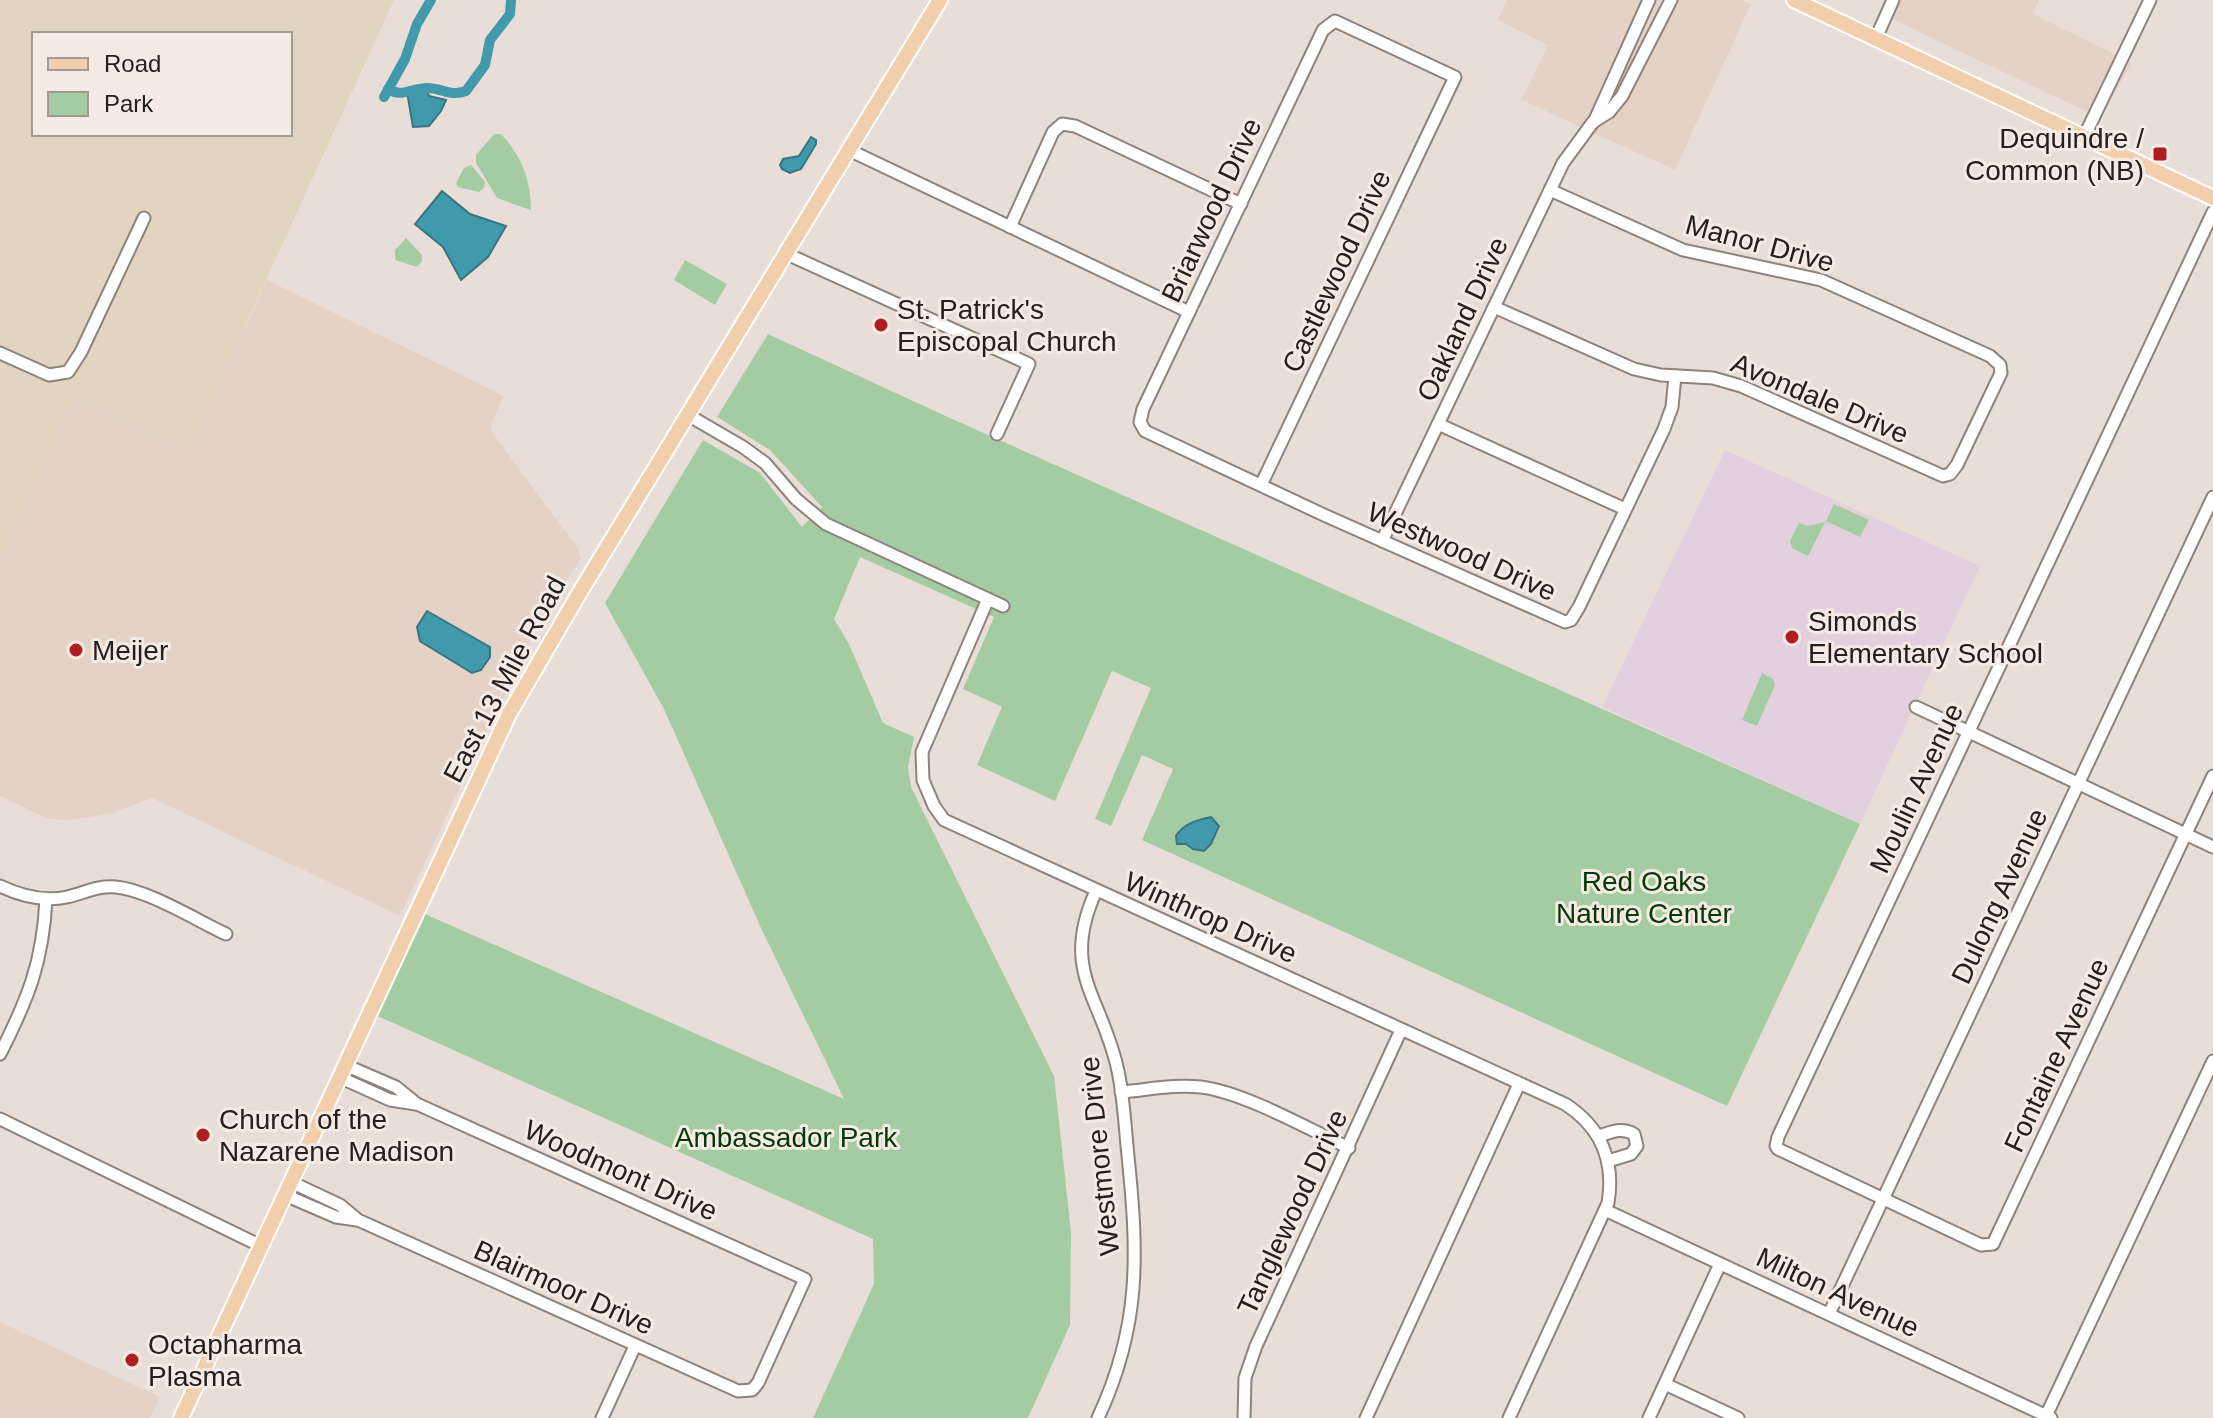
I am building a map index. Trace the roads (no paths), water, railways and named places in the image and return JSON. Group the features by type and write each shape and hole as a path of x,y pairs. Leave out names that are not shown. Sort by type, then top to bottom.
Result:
{"main road":[{"name":"East 13 Mile Road","path":"181,1418 509,714 940,0"},
{"path":"1794,0 2213,198"}],"street":[{"name":"Oakland Drive","path":"1382,541 1550,190 1571,150 1593,122 1649,0"},
{"name":"Oakland Drive","path":"1593,122 1616,105 1642,61 1671,0"},
{"path":"1876,38 1893,0"},
{"path":"2084,137 2150,0"},
{"name":"Castlewood Drive","path":"1261,485 1455,77 1340,22 1331,23"},
{"name":"Briarwood Drive","path":"1140,422 1143,409 1323,30 1331,23"},
{"path":"1625,52 1642,61"},
{"path":"1010,227 1053,132 1062,124 1075,126 1241,204"},
{"path":"849,150 1189,312"},
{"name":"Manor Drive","path":"1550,190 1683,250 1821,280 1990,356 2000,365 2001,373 1957,465 1947,476"},
{"name":"Moulin Avenue","path":"1883,1199 1781,1152 1776,1143 2213,212"},
{"path":"0,353 49,375 62,375 73,366 144,218"},
{"path":"787,254 1029,364 997,434"},
{"name":"Avondale Drive","path":"1494,307 1634,369 1713,378 1741,386 1934,473 1947,476"},
{"name":"Westwood Drive","path":"1140,422 1145,431 1565,622 1574,617 1669,418 1675,396 1675,376"},
{"path":"688,415 755,455 774,471 809,511 826,524 1003,606"},
{"path":"1438,424 1625,509"},
{"name":"Dulong Avenue","path":"1829,1314 2213,497"},
{"name":"Winthrop Drive","path":"988,599 926,741 921,767 923,780 944,820 1575,1111 1599,1136 1608,1161 1610,1187 1605,1210 1509,1418"},
{"path":"1916,707 2213,847"},
{"name":"Fontaine Avenue","path":"1883,1199 1981,1245 1993,1244 2213,776"},
{"path":"0,886 46,899 103,887 118,887 149,897 226,934"},
{"name":"Westmore Drive","path":"1096,891 1083,931 1082,966 1088,990 1113,1051 1121,1092 1135,1229 1134,1294 1124,1353 1098,1418"},
{"path":"0,1054 4,1035 28,996 39,962 46,899"},
{"name":"Tanglewood Drive","path":"1244,1418 1245,1378 1256,1346 1401,1030"},
{"path":"2049,1417 2213,1061"},
{"name":"Woodmont Drive","path":"342,1071 390,1100 417,1104 805,1279 752,1390"},
{"path":"1366,1418 1519,1084"},
{"path":"1121,1092 1176,1086 1213,1089 1349,1148"},
{"path":"0,1119 261,1246"},
{"path":"1599,1136 1617,1130 1634,1134 1637,1146 1631,1154 1608,1161"},
{"name":"Blairmoor Drive","path":"288,1188 336,1217 358,1220 738,1391 752,1390"},
{"name":"Milton Avenue","path":"1605,1210 2049,1417"},
{"path":"1649,1418 1720,1264"},
{"path":"602,1418 635,1346"},
{"path":"1665,1384 1738,1418"}],"water":[{"path":"426,88 429,96 446,100 429,126 413,127 407,92"},
{"path":"811,137 816,144 801,169 790,173 782,169 783,159 799,156"},
{"path":"442,191 470,214 506,226 488,257 461,280 443,247 415,224"},
{"path":"427,611 490,647 490,657 481,670 472,673 420,641 417,627"},
{"path":"1211,817 1219,826 1211,844 1204,851 1177,844 1176,836 1182,828"}],"waterway":[{"path":"384,97 431,0"},
{"path":"388,89 398,93 422,88 455,93 466,91 485,65 490,40 510,14 511,0"}],"place":[{"name":"Dequindre / Common (NB)","path":"2160,154"},
{"name":"St. Patrick's Episcopal Church","path":"881,325"},
{"name":"Simonds Elementary School","path":"1792,637"},
{"name":"Meijer","path":"76,650"},
{"name":"Church of the Nazarene Madison","path":"203,1135"},
{"name":"Octapharma Plasma","path":"132,1360"}],"park label":[{"name":"Red Oaks Nature Center","path":"1644,897"},
{"name":"Ambassador Park","path":"786,1137"}]}
